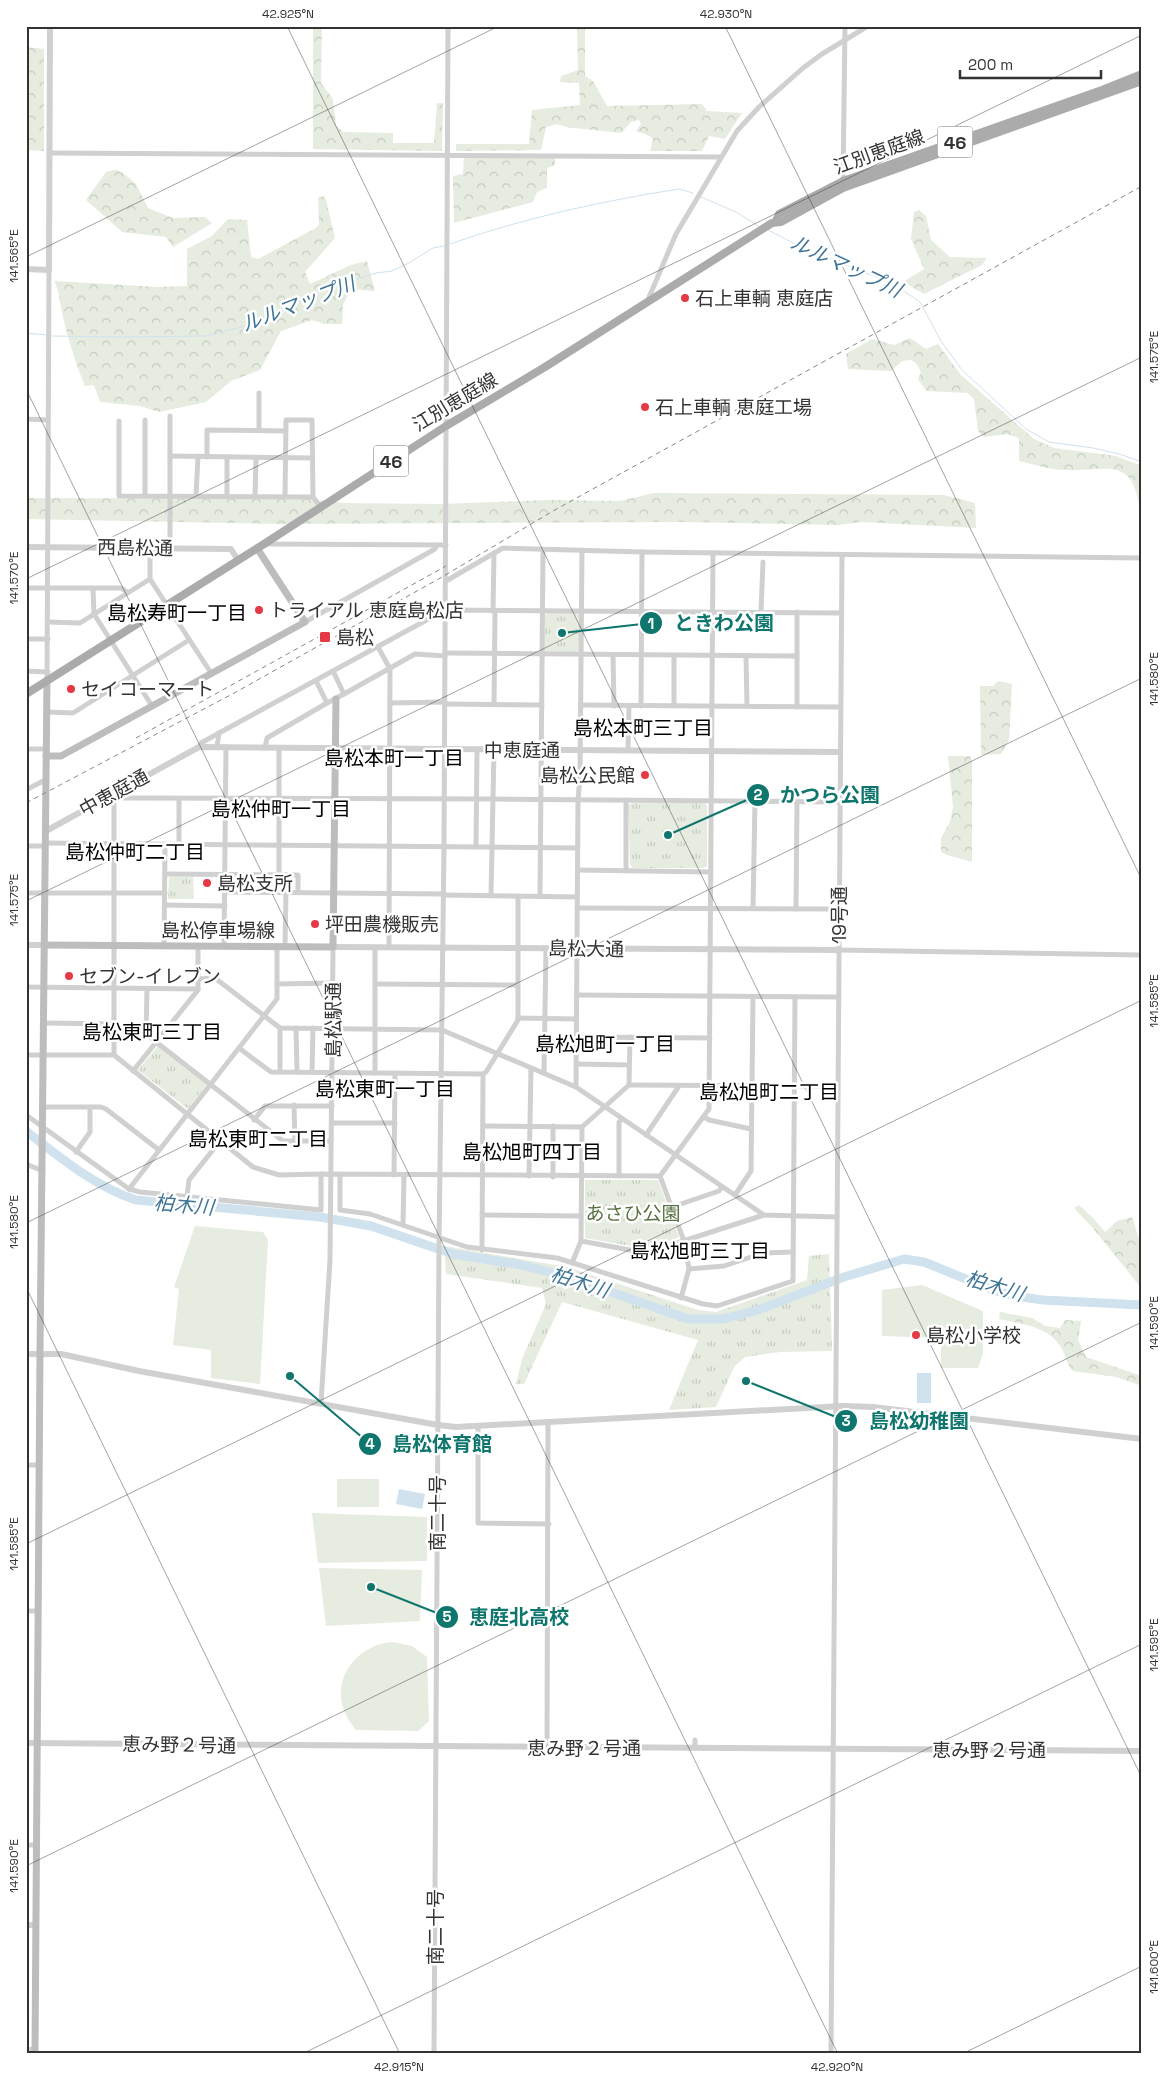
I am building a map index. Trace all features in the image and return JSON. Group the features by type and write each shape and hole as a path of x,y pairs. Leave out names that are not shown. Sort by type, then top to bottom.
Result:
{"main road":[{"name":"江別恵庭線","path":"26,694 261,546 446,426 545,367 774,222 779,214 843,184 1142,74"},
{"name":"江別恵庭線","path":"843,184 1142,81"},
{"path":"46,752 61,756 304,622 261,546"},
{"path":"35,2052 47,681"},
{"path":"333,947 336,699"},
{"name":"島松停車場線","path":"44,945 333,947"}],"street":[{"path":"47,681 49,588 48,270 50,26"},
{"name":"南二十号","path":"434,2054 439,1241 444,894 448,26"},
{"path":"843,184 845,26"},
{"path":"647,302 676,234 737,131 758,107 803,68 868,26"},
{"path":"50,153 720,157"},
{"path":"26,269 48,270"},
{"path":"259,393 259,430"},
{"path":"170,416 170,548"},
{"path":"26,419 48,420"},
{"path":"145,420 145,496"},
{"path":"285,497 286,420 312,420 313,497 320,506"},
{"path":"120,421 119,496 313,497"},
{"path":"207,456 207,430 286,431"},
{"path":"170,456 312,458"},
{"path":"196,496 198,456"},
{"path":"226,496 228,457"},
{"path":"255,497 256,458"},
{"path":"304,622 435,549 437,545"},
{"path":"261,546 446,545"},
{"name":"西島松通","path":"26,547 231,549 238,560"},
{"path":"150,548 150,579 211,674"},
{"path":"446,581 503,548 642,552 1142,558"},
{"path":"540,896 543,550"},
{"path":"576,1087 576,948 578,800 581,750 582,550"},
{"path":"641,706 642,552"},
{"path":"494,553 494,704"},
{"path":"660,1176 709,1109 713,553"},
{"name":"19号通","path":"830,2054 842,555"},
{"path":"761,612 763,562"},
{"path":"48,622 80,623 150,579"},
{"path":"26,588 121,588 127,592"},
{"path":"93,589 94,614 152,706"},
{"path":"199,747 201,743 445,610 841,613"},
{"path":"797,612 797,707"},
{"path":"26,639 48,639"},
{"path":"47,712 73,713 132,674 189,640"},
{"path":"378,647 390,669 389,948"},
{"path":"265,748 267,738 415,654 797,656"},
{"path":"613,655 614,706"},
{"path":"674,656 674,706"},
{"path":"746,656 746,706"},
{"path":"26,671 48,672"},
{"path":"334,672 344,694"},
{"path":"316,681 327,703"},
{"path":"390,703 542,705"},
{"path":"581,705 841,707"},
{"path":"628,750 629,706"},
{"path":"217,747 219,733"},
{"name":"中恵庭通","path":"46,831 114,796 199,747 840,752"},
{"path":"224,946 226,747"},
{"path":"279,748 279,874"},
{"path":"26,749 46,752"},
{"path":"476,847 477,749"},
{"path":"492,896 494,750"},
{"path":"26,790 45,780"},
{"path":"114,1055 114,796 179,799 541,799 840,802"},
{"path":"179,799 179,844"},
{"path":"626,800 626,871"},
{"path":"753,908 754,801"},
{"path":"796,909 797,801"},
{"path":"26,846 179,844 578,848"},
{"path":"164,946 166,845"},
{"path":"578,870 711,872"},
{"path":"166,874 298,875 298,892"},
{"path":"225,892 333,892 577,897"},
{"path":"129,1189 277,1000 286,892"},
{"path":"26,893 165,893"},
{"path":"482,1250 483,1074 498,1053 518,1018 518,896"},
{"path":"165,906 225,906"},
{"path":"577,908 838,909"},
{"path":"26,944 44,945"},
{"path":"133,1071 198,988 198,946"},
{"name":"島松大通","path":"333,947 839,950"},
{"name":"島松駅通","path":"321,1403 331,1236 333,947"},
{"path":"375,947 376,1073"},
{"path":"544,1073 546,948"},
{"path":"839,950 1142,955"},
{"path":"198,979 215,978 280,1028 442,1030 498,1053 576,1087 764,1216"},
{"path":"277,984 333,983"},
{"path":"375,984 517,985"},
{"path":"26,987 198,988"},
{"path":"147,989 146,1034 283,1141 331,1141"},
{"path":"577,995 839,997"},
{"path":"735,1196 752,1171 753,997"},
{"path":"340,1175 340,1210 370,1214 404,1225 439,1241 482,1250 557,1258 681,1298 717,1306 793,1281 796,997"},
{"path":"518,1018 576,1019"},
{"path":"44,1023 114,1024"},
{"path":"280,1028 280,1072"},
{"path":"296,1028 297,1072"},
{"path":"312,1072 313,1028"},
{"path":"576,1037 710,1038"},
{"path":"629,1085 630,1037"},
{"path":"239,1048 270,1072 483,1074"},
{"path":"26,1055 114,1055 253,1167 264,1172 279,1175 660,1176"},
{"path":"576,1064 629,1065"},
{"path":"529,1176 531,1068"},
{"path":"394,1175 395,1074"},
{"path":"483,1126 582,1127 629,1085 838,1086"},
{"path":"646,1135 679,1086"},
{"path":"294,1105 295,1142"},
{"path":"254,1120 265,1106 332,1106"},
{"path":"44,1107 106,1109 159,1150"},
{"path":"76,1152 90,1132 90,1108"},
{"path":"26,1115 43,1130 129,1189 140,1192 321,1210 321,1174"},
{"path":"704,1117 708,1120 751,1129"},
{"path":"618,1176 619,1122 622,1119"},
{"path":"332,1122 394,1123"},
{"path":"553,1126 553,1177"},
{"path":"572,1263 581,1241 582,1127"},
{"path":"187,1196 189,1180 220,1141"},
{"path":"26,1164 43,1171"},
{"path":"404,1175 404,1225"},
{"path":"660,1176 684,1241 689,1269 681,1298"},
{"path":"672,1207 719,1191 722,1187"},
{"path":"482,1215 581,1216"},
{"path":"581,1241 646,1253 764,1216 837,1216"},
{"path":"689,1269 724,1266 764,1253 793,1252"},
{"path":"26,1354 62,1354 139,1371 438,1425 478,1426 836,1406 873,1407 1142,1439"},
{"path":"547,1744 548,1422"},
{"path":"478,1426 478,1523 549,1524"},
{"path":"26,1465 39,1465"},
{"path":"26,1611 38,1611"},
{"name":"恵み野２号通","path":"26,1743 695,1744 1142,1751"},
{"path":"26,1845 36,1845"},
{"path":"26,1925 36,1925"},
{"path":"26,2050 35,2052"}],"green space":[{"path":"313,26 322,26 321,83 333,99 336,125 343,132 393,133 393,143 434,143 437,103 443,103 442,151 313,149"},
{"path":"577,26 585,26 585,76 593,81 607,106 702,104 707,111 742,113 725,139 709,136 702,151 650,151 653,140 650,136 636,131 641,124 639,120 631,122 621,133 566,127 557,124 546,127 541,150 456,151 456,144 529,144 532,110 580,105 579,83 560,82 561,76 578,70"},
{"path":"26,47 44,49 44,151 26,150"},
{"path":"464,156 555,157 555,165 547,168 547,188 537,192 533,202 454,223 453,176 463,174"},
{"path":"116,170 123,173 136,184 148,208 173,218 205,217 212,223 173,247 166,237 122,232 86,200 106,172"},
{"path":"325,196 335,238 305,272 310,284 351,265 367,261 375,291 351,289 343,305 342,324 324,324 312,320 281,331 260,370 231,381 206,402 159,412 140,406 100,402 94,385 85,386 68,337 54,281 159,287 187,286 187,249 212,236 228,219 247,220 251,257 258,259 319,225 318,197"},
{"path":"919,210 926,216 931,240 950,257 987,258 982,265 924,294 903,282 924,269 911,239 914,212"},
{"path":"910,338 926,349 938,344 961,375 1034,439 1054,448 1116,456 1142,466 1142,512 1140,512 1137,494 1131,481 1125,474 1116,470 1059,470 1019,461 1019,438 1007,434 984,437 978,431 974,399 968,393 926,391 918,379 921,372 916,363 911,360 902,361 891,371 848,369 846,354 872,339 894,345"},
{"path":"654,493 944,495 975,503 976,528 861,522 838,525 681,522 279,524 26,519 26,498 309,499 344,503 439,504 548,500 620,501"},
{"path":"547,613 579,613 579,650 576,652 544,651 545,615"},
{"path":"998,681 1012,684 1009,740 1001,754 981,755 980,686 993,686"},
{"path":"948,756 970,756 972,761 972,862 941,852 941,838 950,822 953,807"},
{"path":"632,803 705,803 707,806 707,866 704,868 633,868 630,864 628,805"},
{"path":"169,877 193,877 194,899 168,899"},
{"path":"158,1046 207,1084 188,1109 138,1070"},
{"name":"あさひ公園","path":"585,1180 658,1180 679,1237 647,1249 585,1238"},
{"path":"1079,1205 1105,1232 1117,1221 1132,1217 1142,1248 1142,1289 1092,1227 1074,1208"},
{"path":"195,1226 263,1232 268,1240 260,1384 211,1378 211,1350 173,1345 179,1289 174,1287"},
{"path":"444,1246 567,1267 698,1310 716,1312 807,1280 809,1256 829,1254 832,1351 780,1352 745,1357 734,1367 716,1407 669,1410 698,1340 562,1302 524,1384 516,1384 522,1359 546,1304 542,1288 446,1274"},
{"path":"922,1285 983,1311 983,1354 978,1368 941,1368 941,1338 882,1336 882,1290"},
{"path":"1000,1312 1032,1318 1045,1326 1060,1328 1065,1320 1081,1321 1078,1340 1086,1357 1142,1376 1142,1386 1116,1377 1073,1371 1061,1347 1049,1334 1034,1327 999,1319"},
{"path":"337,1479 379,1479 379,1507 337,1507"},
{"path":"312,1513 427,1517 427,1561 318,1563"},
{"path":"319,1568 422,1570 420,1621 326,1626"},
{"path":"393,1642 412,1646 427,1657 429,1721 418,1731 356,1730 346,1715 341,1697 345,1674 359,1655 381,1644"}],"water":[{"path":"917,1373 931,1373 931,1403 917,1403"},
{"path":"399,1489 425,1494 422,1509 396,1504"}],"waterway":[{"name":"ルルマップ川","path":"450,244 535,218 592,205 679,189 693,193"},
{"name":"ルルマップ川","path":"701,197 736,212 760,227"},
{"name":"ルルマップ川","path":"768,230 797,245 881,279 901,289 920,302 941,341 962,370 1026,429 1049,442 1093,448 1142,462"},
{"name":"ルルマップ川","path":"52,336 205,336 242,327 271,317 322,290 376,273 392,271 433,248 444,246"},
{"name":"ルルマップ川","path":"26,333 48,335"},
{"name":"柏木川","path":"26,1131 92,1179 136,1200 320,1217 371,1226 453,1254 522,1265 568,1277 688,1319 723,1319 758,1310 844,1277 904,1259 924,1262 993,1290 1014,1296 1043,1300 1142,1305"}],"railway":[{"path":"26,803 236,692 442,577 553,511 1142,186"},
{"path":"136,738 446,566"}],"place":[{"name":"石上車輌 恵庭店","path":"685,298"},
{"name":"石上車輌 恵庭工場","path":"645,407"},
{"name":"トライアル 恵庭島松店","path":"259,610"},
{"name":"ときわ公園","path":"562,633"},
{"name":"島松","path":"325,637"},
{"name":"セイコーマート","path":"71,689"},
{"name":"島松公民館","path":"645,775"},
{"name":"かつら公園","path":"668,835"},
{"name":"島松支所","path":"207,883"},
{"name":"坪田農機販売","path":"315,924"},
{"name":"セブン-イレブン","path":"69,976"},
{"name":"島松小学校","path":"916,1335"},
{"name":"島松体育館","path":"290,1376"},
{"name":"島松幼稚園","path":"746,1381"},
{"name":"恵庭北高校","path":"371,1587"}],"district":[{"name":"島松寿町一丁目","path":"177,613"},
{"name":"島松本町三丁目","path":"643,728"},
{"name":"島松本町一丁目","path":"394,758"},
{"name":"島松仲町一丁目","path":"281,809"},
{"name":"島松仲町二丁目","path":"135,852"},
{"name":"島松東町三丁目","path":"152,1032"},
{"name":"島松旭町一丁目","path":"605,1044"},
{"name":"島松東町一丁目","path":"385,1089"},
{"name":"島松旭町二丁目","path":"769,1092"},
{"name":"島松東町二丁目","path":"258,1139"},
{"name":"島松旭町四丁目","path":"532,1152"},
{"name":"島松旭町三丁目","path":"700,1251"}]}
